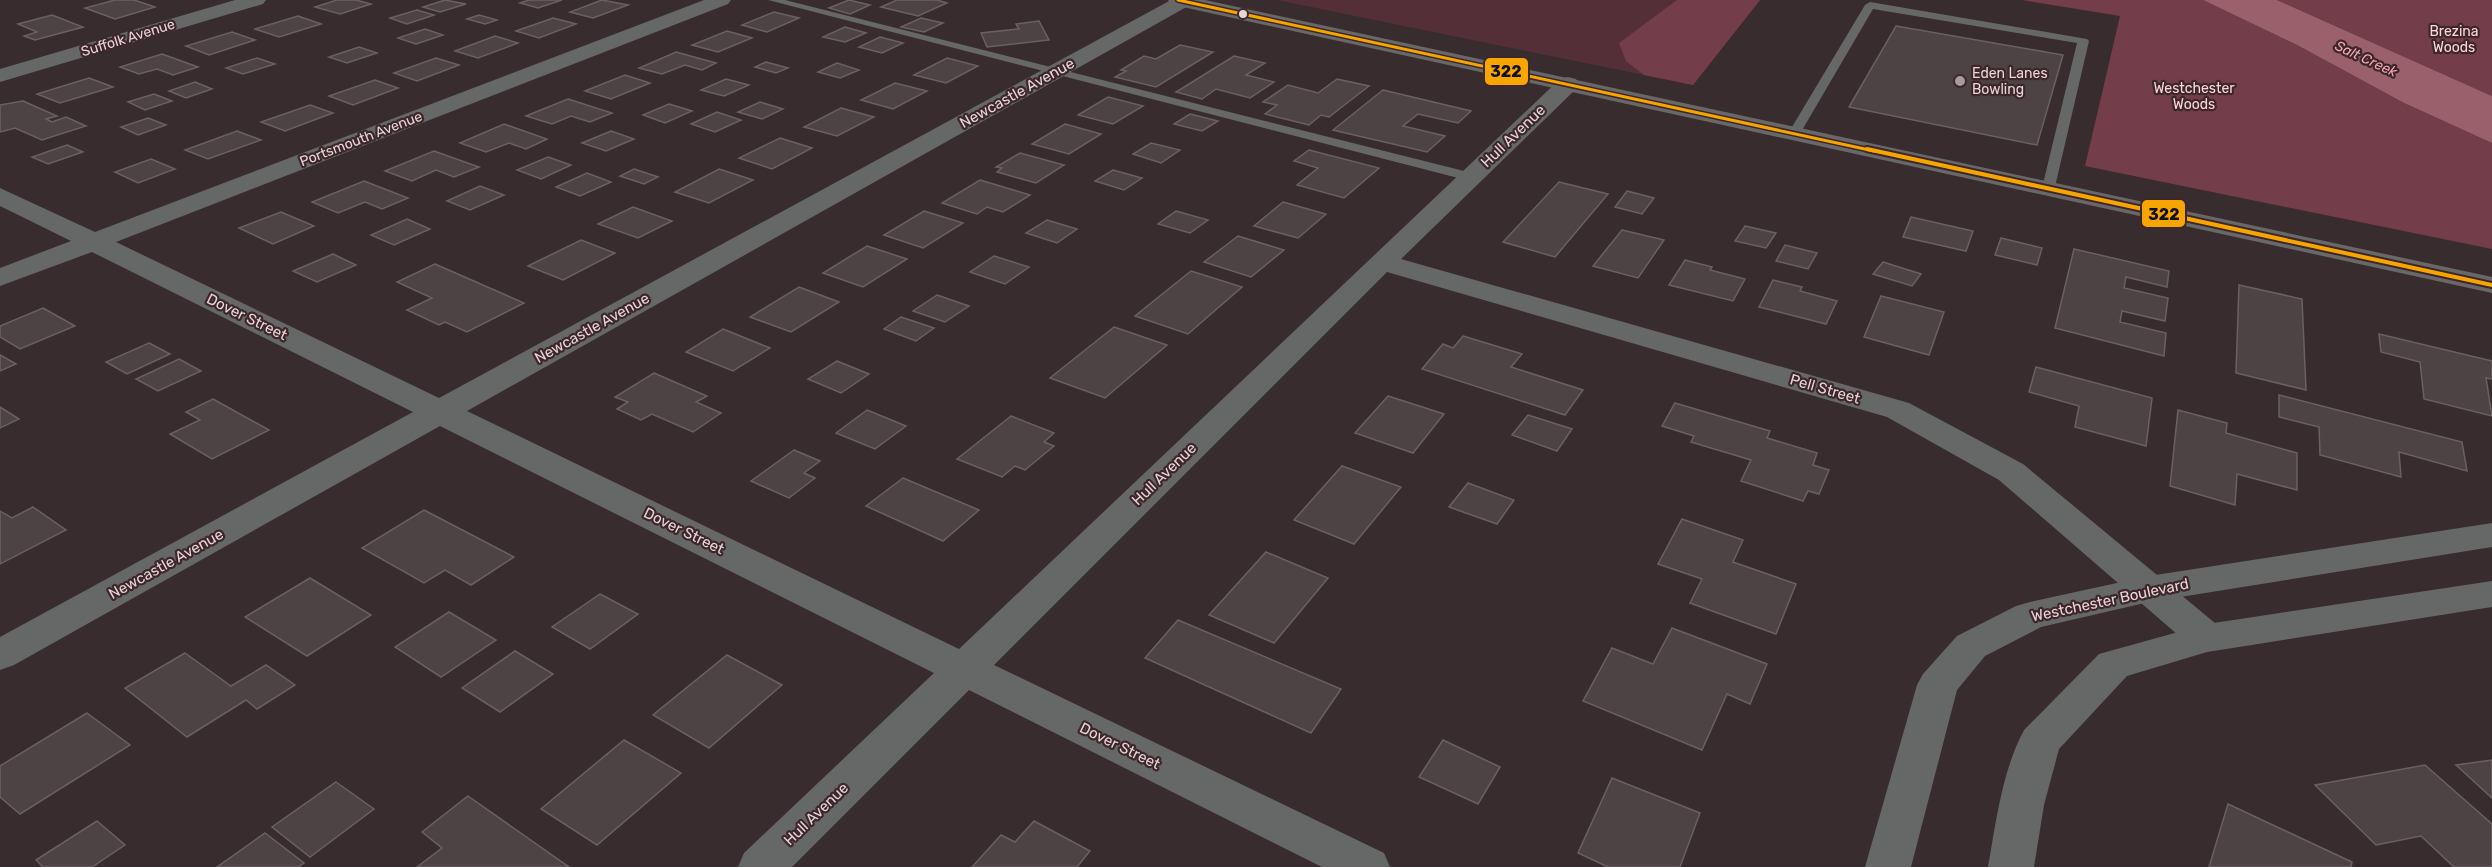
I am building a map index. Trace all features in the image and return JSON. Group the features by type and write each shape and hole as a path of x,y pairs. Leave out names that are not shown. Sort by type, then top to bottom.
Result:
{"main road":[{"path":"1182,0 2492,285"}],"street":[{"name":"Suffolk Avenue","path":"0,76 256,0"},
{"name":"Portsmouth Avenue","path":"0,278 721,0"},
{"name":"Newcastle Avenue","path":"0,656 1182,0"},
{"name":"Hull Avenue","path":"761,867 1568,84"},
{"name":"Dover Street","path":"0,196 1367,867"},
{"name":"Pell Street","path":"1382,262 1898,410 2011,472 2207,638"},
{"name":"Westchester Boulevard","path":"1888,867 1938,685 1971,646 2030,616 2149,589 2492,536"},
{"path":"2011,867 2022,805 2039,742 2113,665 2207,638 2492,594"}],"lane":[{"path":"773,0 1471,177"},
{"path":"1795,132 1870,5 2083,40 2049,188"}],"shaded area":[{"path":"1277,0 1760,0 1693,85"}],"green space":[{"path":"1677,0 1760,0 1693,85 1644,75 1626,61 1619,43"},
{"name":"Westchester Woods","path":"2022,0 2203,0 2297,45 2404,103 2492,143 2492,249 2085,166 2120,16"},
{"name":"Brezina Woods","path":"2277,0 2492,0 2492,96"}],"water":[{"name":"Salt Creek","path":"2203,0 2277,0 2492,96 2492,143 2404,103 2297,45"}],"building":[{"path":"115,0 134,0 155,7 115,19 85,8"},
{"path":"337,0 356,0 371,4 340,14 315,7"},
{"path":"445,0 466,4 440,12 423,7"},
{"path":"529,0 562,0 538,8 520,3"},
{"path":"602,0 628,5 593,18 570,12"},
{"path":"849,0 870,5 850,14 829,8"},
{"path":"897,0 937,0 947,3 918,16 881,7"},
{"path":"417,10 434,15 407,24 390,18"},
{"path":"774,12 799,18 767,32 742,25"},
{"path":"52,15 83,27 35,40 24,36 37,32 18,24"},
{"path":"479,15 497,20 485,24 467,19"},
{"path":"298,16 321,24 279,37 255,29"},
{"path":"553,18 576,24 539,38 516,31"},
{"path":"921,18 943,23 924,32 901,27"},
{"path":"1039,21 1049,40 987,47 981,33 1019,29 1016,24"},
{"name":"Eden Lanes Bowling","path":"1896,26 2063,55 2037,145 1849,107"},
{"path":"845,27 866,33 845,42 823,37"},
{"path":"425,29 443,35 416,44 398,38"},
{"path":"727,31 752,38 718,52 692,45"},
{"path":"232,32 255,40 209,55 186,46"},
{"path":"495,36 518,43 478,58 455,51"},
{"path":"880,37 903,43 882,53 859,47"},
{"path":"1180,45 1213,52 1156,87 1115,77 1126,71 1121,70 1144,56 1156,59"},
{"path":"359,47 377,53 347,63 329,57"},
{"path":"676,52 716,63 702,70 685,65 662,74 639,68"},
{"path":"162,54 198,67 173,75 157,69 139,74 120,67"},
{"path":"1234,56 1265,63 1246,75 1274,82 1250,98 1216,89 1202,99 1176,92"},
{"path":"257,58 275,64 243,74 226,68"},
{"path":"436,58 459,65 417,81 394,73"},
{"path":"947,58 978,66 946,83 914,75"},
{"path":"766,62 788,68 776,73 755,67"},
{"path":"837,63 859,70 840,78 818,72"},
{"path":"625,75 650,83 611,99 585,91"},
{"path":"89,78 113,87 60,103 37,94"},
{"path":"726,79 749,85 724,96 701,90"},
{"path":"1337,79 1369,86 1329,117 1321,115 1309,125 1265,114 1277,105 1263,102 1288,85 1318,93"},
{"path":"375,80 398,88 353,105 329,96"},
{"path":"195,82 212,89 186,98 169,91"},
{"path":"895,83 927,91 893,109 861,100"},
{"path":"1383,90 1471,111 1458,123 1418,114 1403,126 1445,136 1427,152 1333,130"},
{"path":"154,94 172,101 145,110 128,102"},
{"path":"1108,97 1143,106 1113,124 1078,115"},
{"path":"568,99 612,113 590,122 571,116 552,124 526,116"},
{"path":"23,101 57,116 46,119 52,122 66,117 86,126 42,140 15,128 0,132 0,105"},
{"path":"760,102 783,109 762,119 738,112"},
{"path":"669,104 692,111 665,123 643,115"},
{"path":"310,105 333,113 285,131 261,122"},
{"path":"841,108 874,117 837,136 804,127"},
{"path":"717,112 741,120 715,132 691,124"},
{"path":"1190,114 1218,121 1202,131 1174,124"},
{"path":"148,118 166,125 138,135 121,127"},
{"path":"504,124 547,139 526,149 509,143 486,152 460,143"},
{"path":"1065,124 1101,134 1069,154 1032,144"},
{"path":"237,131 261,140 208,159 185,150"},
{"path":"611,131 634,139 606,151 582,143"},
{"path":"780,138 812,148 772,169 739,158"},
{"path":"1151,143 1180,150 1161,163 1133,154"},
{"path":"67,145 83,152 48,164 32,157"},
{"path":"1309,150 1379,168 1344,198 1297,185 1318,168 1294,161"},
{"path":"434,151 479,167 454,177 436,170 412,181 385,171"},
{"path":"1020,153 1064,165 1036,183 997,172 1002,168 996,167"},
{"path":"548,157 571,165 541,179 517,170"},
{"path":"151,159 175,169 138,183 115,172"},
{"path":"634,169 658,177 644,184 620,176"},
{"path":"719,169 753,180 709,203 675,192"},
{"path":"1113,170 1142,178 1124,190 1095,181"},
{"path":"587,173 611,182 580,196 556,187"},
{"path":"980,180 1030,195 1003,212 987,207 977,214 942,203"},
{"path":"364,181 408,198 382,209 365,202 338,213 312,202"},
{"path":"1559,182 1608,194 1555,257 1503,242"},
{"path":"480,186 504,195 470,210 447,201"},
{"path":"1627,191 1654,198 1642,214 1615,207"},
{"path":"1283,202 1326,214 1298,238 1254,226"},
{"path":"633,207 672,221 638,238 598,224"},
{"path":"924,211 963,223 923,248 884,235"},
{"path":"1176,211 1208,220 1190,233 1158,224"},
{"path":"281,212 314,226 273,244 239,228"},
{"path":"1911,217 1973,231 1966,251 1903,237"},
{"path":"407,219 430,229 394,245 371,235"},
{"path":"1047,220 1077,229 1057,243 1026,233"},
{"path":"1745,226 1776,233 1766,248 1735,241"},
{"path":"1622,230 1664,240 1638,278 1593,266"},
{"path":"1238,236 1284,250 1251,277 1204,262"},
{"path":"2001,238 2042,248 2037,265 1995,255"},
{"path":"581,240 615,253 563,280 528,266"},
{"path":"1785,245 1817,253 1808,269 1776,261"},
{"path":"867,246 907,259 863,287 823,273"},
{"path":"2074,249 2169,271 2167,287 2126,277 2124,288 2168,298 2165,321 2122,311 2120,322 2166,333 2164,356 2055,328"},
{"path":"333,254 356,265 317,282 293,271"},
{"path":"994,256 1029,267 1005,284 970,272"},
{"path":"1685,260 1712,267 1710,270 1745,279 1733,301 1669,285"},
{"path":"1883,262 1921,274 1912,286 1873,274"},
{"path":"435,264 524,303 467,332 445,322 439,325 407,310 432,298 397,282"},
{"path":"1191,271 1242,287 1188,334 1135,316"},
{"path":"1773,280 1802,287 1800,291 1837,301 1826,324 1759,307"},
{"path":"2239,285 2302,299 2306,390 2236,373"},
{"path":"799,287 839,302 791,332 750,317"},
{"path":"937,295 969,306 945,322 913,311"},
{"path":"1881,296 1944,312 1929,355 1864,337"},
{"path":"43,308 75,326 20,349 0,337 0,326"},
{"path":"901,317 934,328 916,341 884,329"},
{"path":"1114,327 1167,345 1105,398 1050,378"},
{"path":"723,329 770,348 733,371 686,352"},
{"path":"2379,334 2492,361 2492,379 2486,378 2492,416 2424,399 2420,362 2381,352"},
{"path":"1463,336 1522,354 1511,367 1583,390 1565,415 1422,369 1443,344 1453,348"},
{"path":"149,343 170,354 127,374 106,362"},
{"path":"0,355 16,364 0,371"},
{"path":"179,359 201,371 158,391 136,379"},
{"path":"837,361 869,374 841,393 808,379"},
{"path":"2036,367 2152,398 2146,446 2075,427 2079,406 2029,392"},
{"path":"654,373 707,396 696,402 721,413 693,432 652,414 641,420 617,409 628,402 615,397"},
{"path":"2279,395 2462,442 2467,471 2399,452 2401,477 2320,455 2319,427 2279,417"},
{"path":"1388,396 1444,414 1413,453 1355,433"},
{"path":"213,399 269,430 212,459 170,434 200,420 186,412"},
{"path":"1675,403 1770,431 1767,438 1817,453 1813,465 1829,470 1819,494 1808,491 1803,501 1741,481 1751,460 1691,442 1694,436 1662,426"},
{"path":"0,407 19,419 0,428"},
{"path":"867,410 906,426 875,449 836,433"},
{"path":"2178,410 2227,423 2226,433 2297,453 2297,490 2237,474 2235,505 2170,486"},
{"path":"1528,415 1572,429 1557,451 1512,435"},
{"path":"1011,416 1054,433 1044,442 1054,446 1025,470 1015,466 1002,477 957,459"},
{"path":"794,450 820,461 804,473 815,478 789,498 751,481"},
{"path":"1342,466 1401,487 1354,544 1294,520"},
{"path":"903,478 979,510 943,541 866,506"},
{"path":"1468,483 1514,500 1497,524 1449,507"},
{"path":"33,507 66,530 0,564 0,511 12,518"},
{"path":"424,510 514,557 471,585 445,570 424,583 362,548"},
{"path":"1682,519 1743,540 1733,562 1796,584 1776,634 1690,603 1702,579 1658,564"},
{"path":"1266,552 1328,578 1274,643 1209,615"},
{"path":"310,578 371,615 307,656 245,617"},
{"path":"600,594 638,614 590,649 552,627"},
{"path":"449,612 496,640 441,677 395,647"},
{"path":"1178,620 1341,689 1311,733 1145,658"},
{"path":"1672,628 1767,664 1750,704 1727,694 1702,750 1583,701 1612,648 1653,664"},
{"path":"515,651 553,674 500,712 462,688"},
{"path":"185,653 231,686 266,665 295,685 257,709 246,700 187,737 125,688"},
{"path":"727,655 782,685 709,748 653,715"},
{"path":"87,713 130,745 20,814 0,797 0,766"},
{"path":"624,740 681,773 597,845 541,809"},
{"path":"1443,740 1500,767 1478,804 1419,777"},
{"path":"2492,760 2492,798 2456,765"},
{"path":"2425,765 2492,824 2492,867 2454,867 2421,836 2376,845 2315,785"},
{"path":"1612,778 1700,813 1680,867 1608,867 1578,853"},
{"path":"336,782 374,809 310,857 272,827"},
{"path":"468,796 569,867 417,867 442,848 422,832"},
{"path":"2228,804 2352,862 2351,867 2209,867"},
{"path":"97,821 125,845 92,867 43,867 36,860"},
{"path":"1034,821 1090,851 1077,867 972,867 1001,835 1015,842"},
{"path":"265,833 304,863 298,867 217,867"}],"transit line":[{"name":"322","path":"1178,0 2492,285"}],"place":[{"name":"Eden Lanes Bowling","path":"1960,81"}]}
